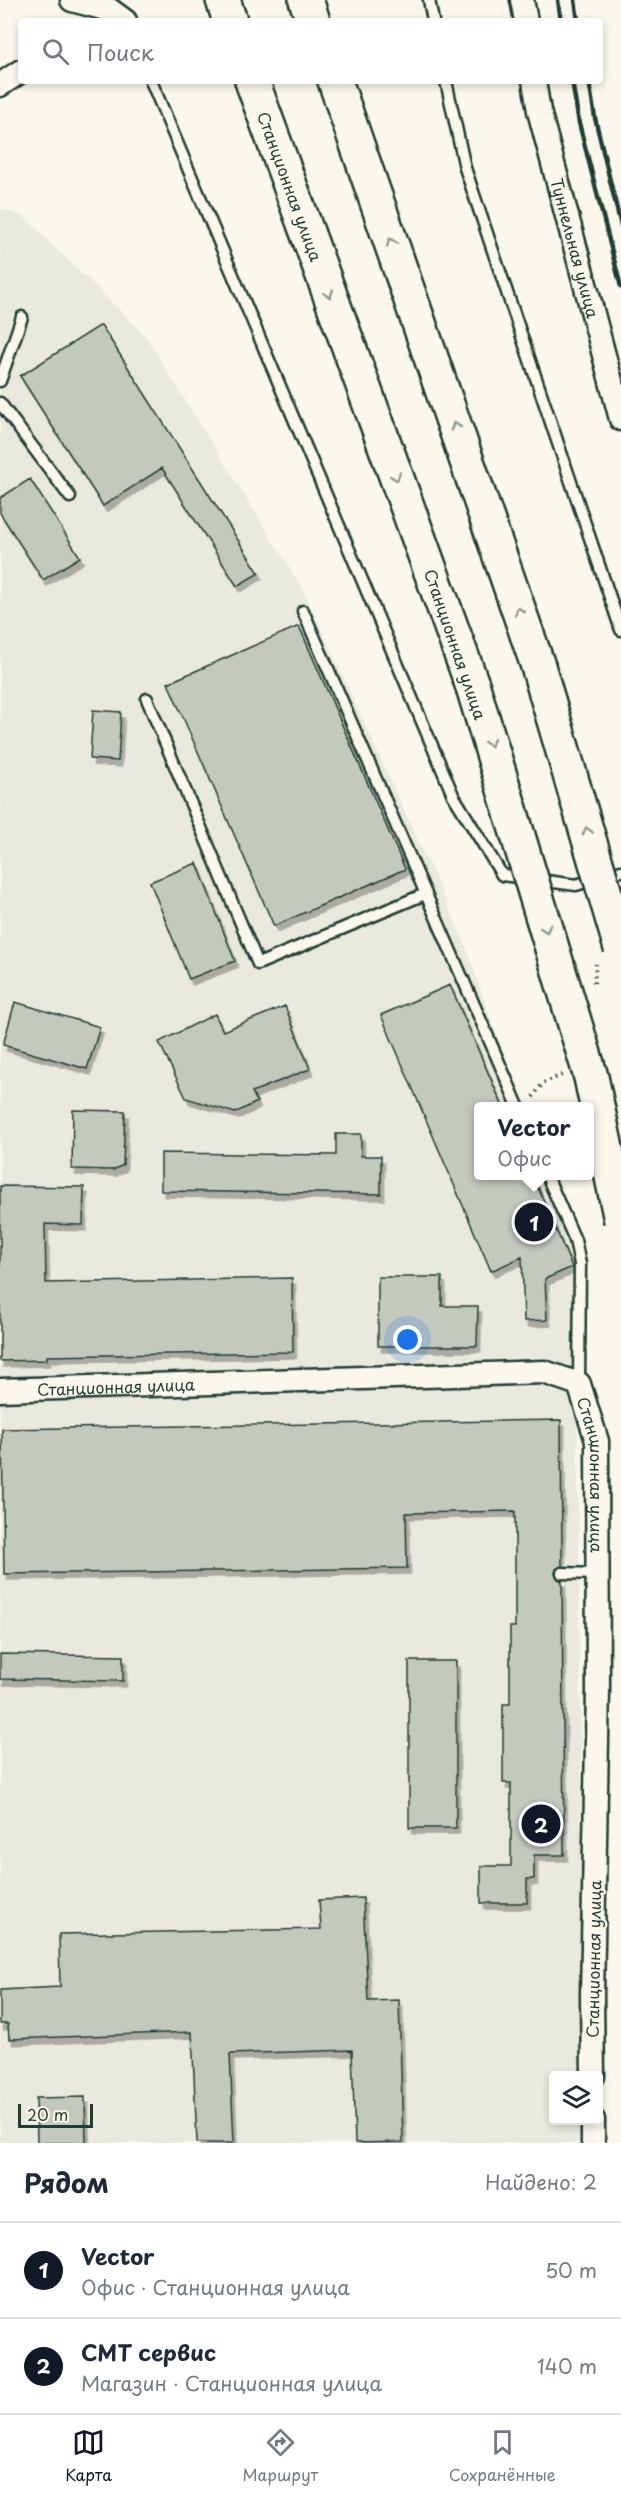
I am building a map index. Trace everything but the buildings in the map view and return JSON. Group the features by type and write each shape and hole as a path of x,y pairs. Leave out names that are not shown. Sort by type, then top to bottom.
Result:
{"main road":[{"path":"223,0 229,18"},
{"path":"306,0 312,18"},
{"name":"Станционная улица","path":"253,84 473,687 591,1077 621,1220"},
{"path":"336,84 538,666 621,948"}],"street":[{"path":"72,0 110,17"},
{"path":"522,0 525,18"},
{"path":"0,86 18,73"},
{"name":"Туннельная улица","path":"534,84 539,111 621,419"},
{"name":"Станционная улица","path":"0,1390 544,1372 579,1384 597,1441 598,1574 592,2071"},
{"path":"593,2125 593,2143"}],"lane":[{"path":"429,0 432,18"},
{"path":"152,84 453,795 502,875 576,885 621,871"},
{"path":"447,84 465,168 621,630"},
{"path":"0,381 22,317"},
{"path":"0,403 70,497"},
{"path":"303,611 516,1102"},
{"path":"147,699 258,964 425,894"},
{"path":"549,1180 575,1240 580,1264 579,1384"},
{"path":"562,1573 598,1574"}],"path":[{"path":"543,1083 563,1074"}],"shaded area":[{"path":"0,208 24,217 144,334 303,589 464,941 520,1102 474,1102 474,1180 546,1180 576,1267 584,2071 549,2071 549,2125 584,2125 585,2143 0,2143"}],"railway":[{"path":"558,0 561,18"},
{"path":"575,0 578,18"},
{"path":"572,84 579,123 621,287"},
{"path":"589,84 595,118 621,226"}],"place":[{"name":"Vector","path":"534,1222"},
{"name":"СМТ сервис","path":"541,1824"}]}
